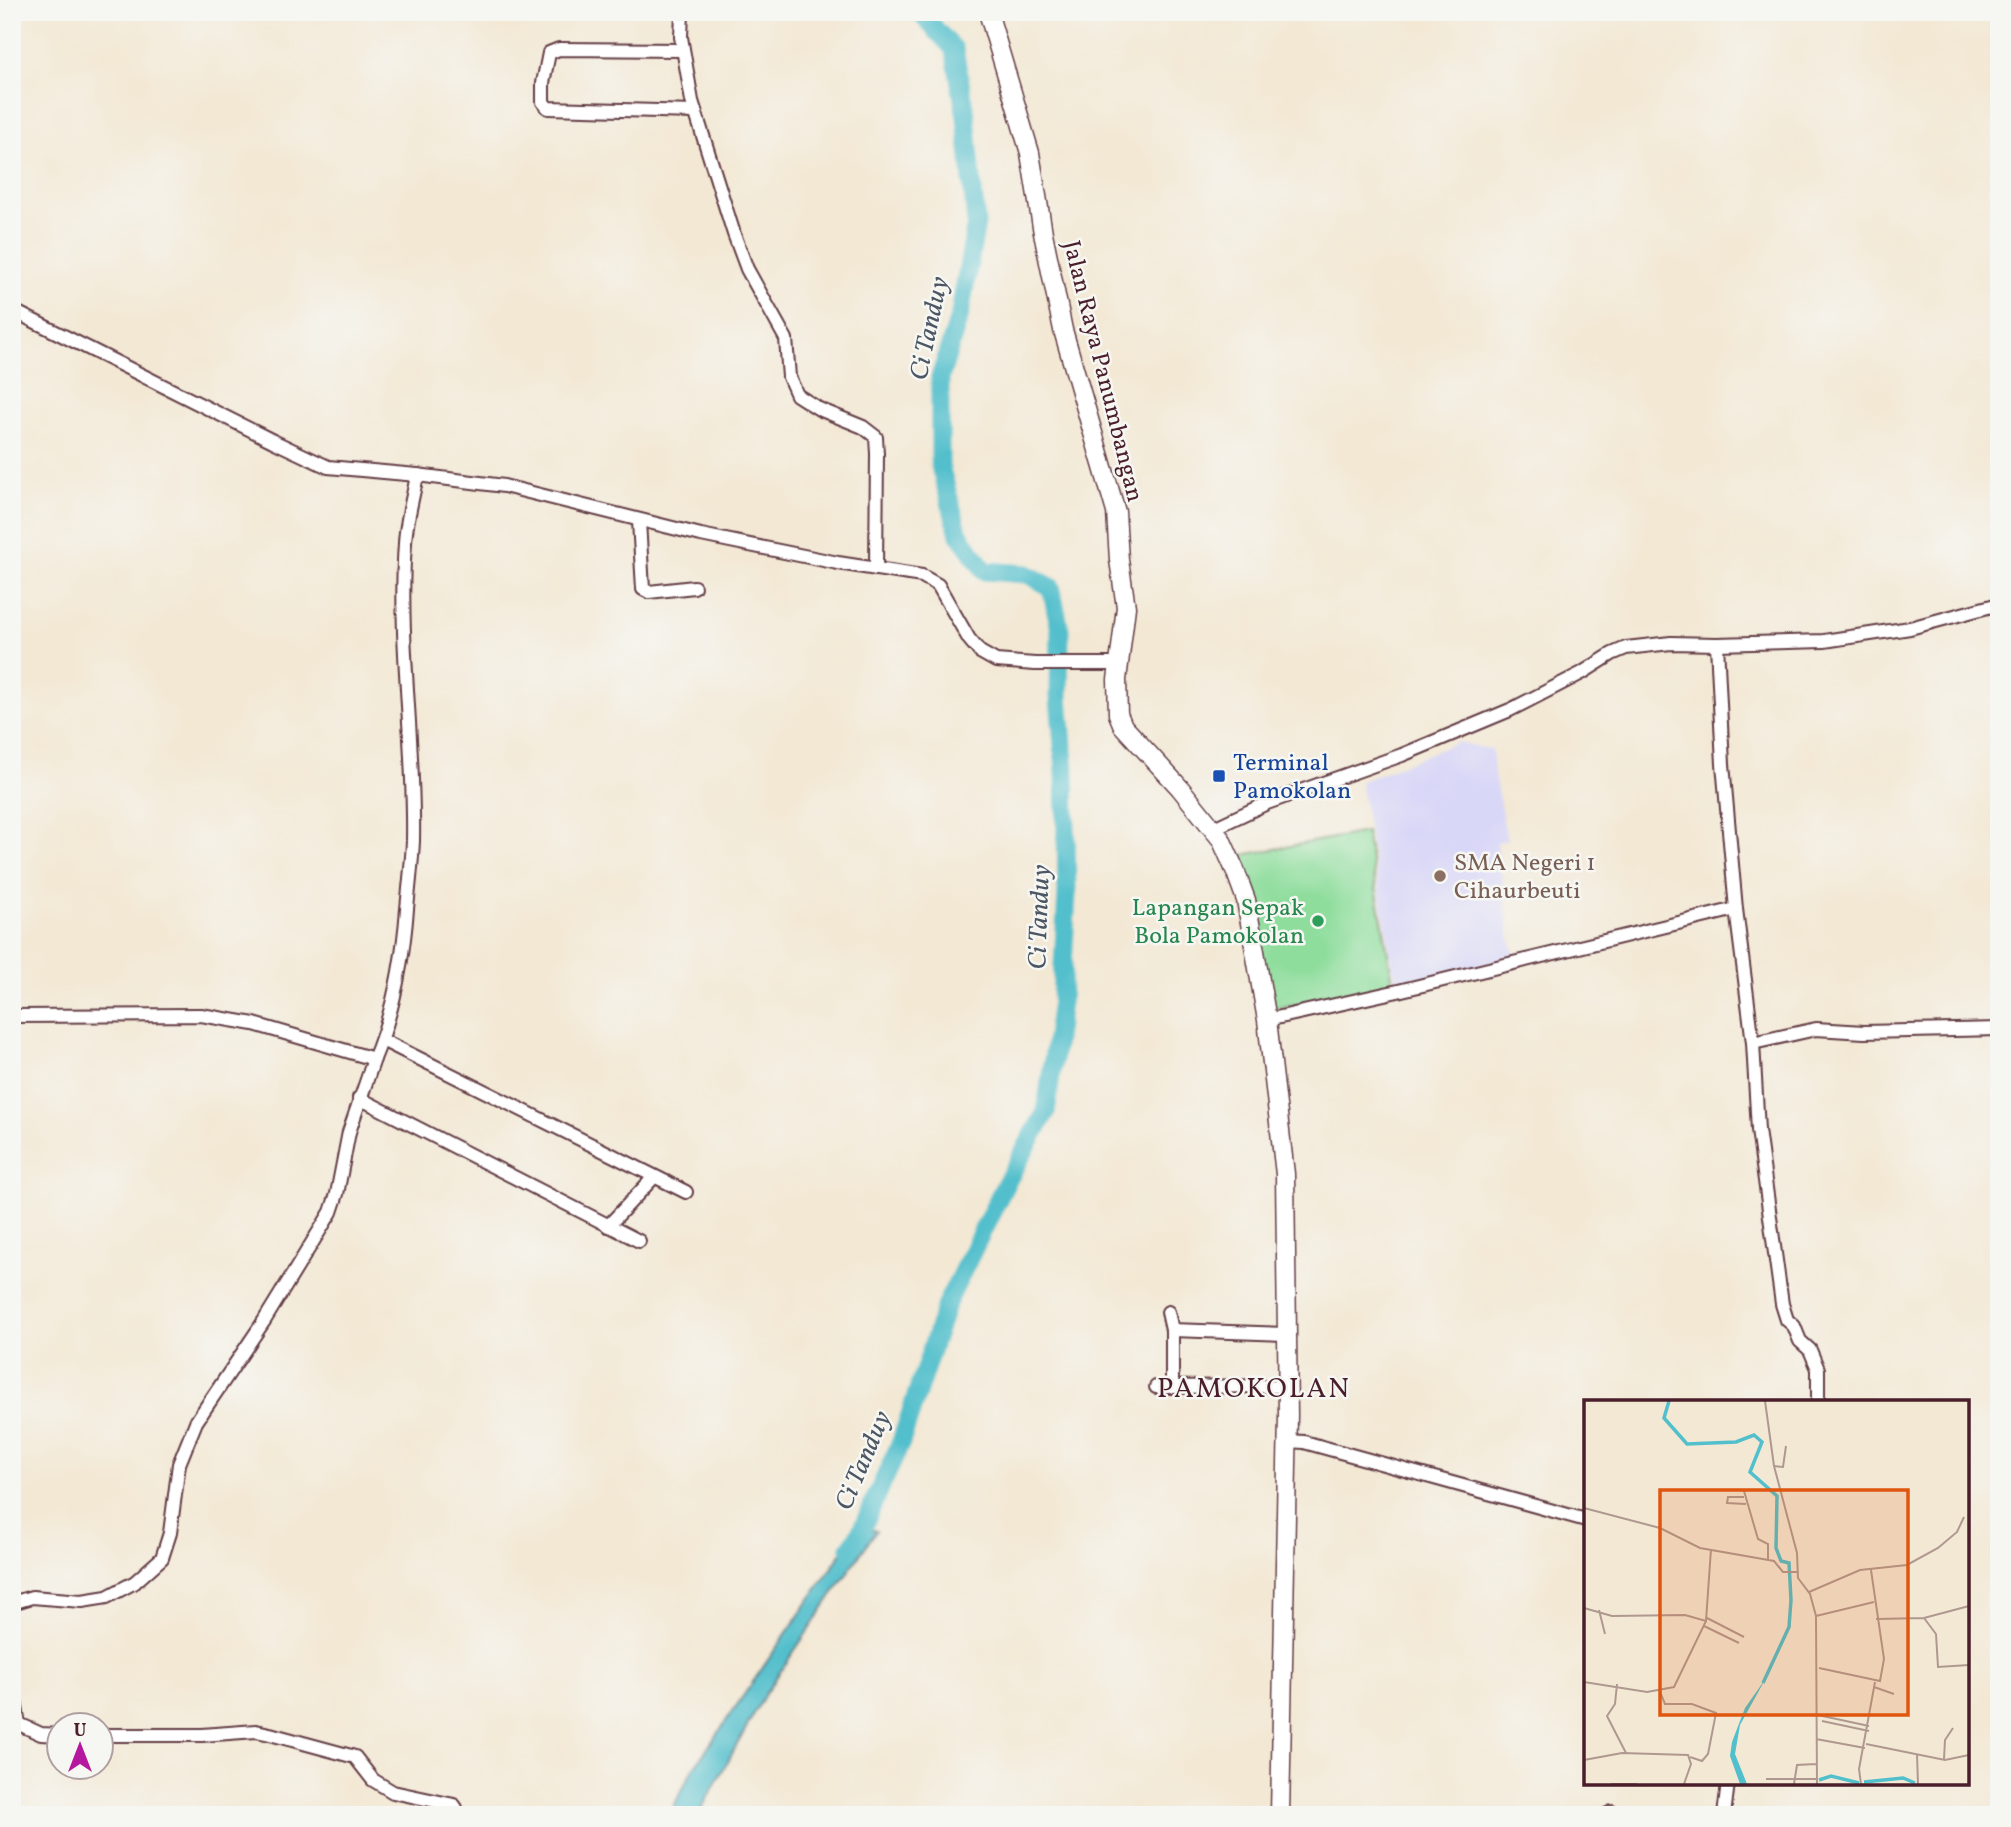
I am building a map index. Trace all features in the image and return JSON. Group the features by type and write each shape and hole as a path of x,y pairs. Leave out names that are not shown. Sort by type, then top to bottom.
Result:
{"main road":[{"name":"Jalan Raya Panumbangan","path":"988,12 1030,153 1063,330 1116,512 1125,607 1118,664 1118,714 1124,726 1214,828 1235,870 1246,900 1268,1020 1285,1174 1288,1441 1280,1815"}],"street":[{"path":"682,12 682,50 695,112 743,257 786,340 789,377 797,395 820,409 863,427 876,437 876,569"},
{"path":"682,50 552,51 549,53 543,83 543,102 548,108 695,112"},
{"path":"12,310 328,467 504,486 715,538 922,576 938,585 969,639 980,652 996,661 1118,664"},
{"path":"12,1603 32,1597 82,1601 107,1597 135,1582 162,1558 170,1533 177,1470 196,1422 264,1321 331,1212 349,1132 382,1040 404,951 412,847 405,541 417,475"},
{"path":"639,520 643,589 649,592 694,587"},
{"path":"1214,828 1268,803 1402,755 1510,710 1619,651 1671,643 1824,640 1910,628 1999,604"},
{"path":"1717,644 1723,764 1736,909 1753,1043 1758,1130 1782,1304 1787,1320 1794,1326 1800,1341 1810,1350 1818,1369 1818,1400"},
{"path":"1268,1020 1736,909"},
{"path":"12,1017 201,1015 254,1024 374,1059"},
{"path":"1753,1043 1816,1029 1864,1032 1999,1029"},
{"path":"382,1040 686,1192"},
{"path":"359,1098 639,1241"},
{"path":"608,1226 654,1177"},
{"path":"1168,1312 1172,1330 1172,1387"},
{"path":"1172,1330 1287,1334"},
{"path":"1156,1387 1288,1386"},
{"path":"1288,1441 1304,1443 1584,1519"},
{"path":"12,1685 19,1723 46,1734"},
{"path":"116,1735 202,1735 256,1731 270,1734 355,1757 373,1780 389,1790 402,1796 454,1805 456,1815"},
{"path":"1724,1815 1728,1785"}],"shaded area":[{"name":"SMA Negeri 1 Cihaurbeuti","path":"1458,742 1492,750 1507,840 1497,842 1510,939 1515,956 1399,987 1393,968 1360,782"}],"green space":[{"name":"Lapangan Sepak Bola Pamokolan","path":"1366,832 1394,987 1270,1009 1242,855"}],"water":[{"path":"861,1525 876,1531 765,1694 698,1815 669,1815 693,1769"}],"waterway":[{"name":"Ci Tanduy","path":"850,1548 860,1533 901,1442 946,1305 1005,1185 1046,1112 1061,1001 1067,893 1065,771 1059,697 1060,630 1051,587 1027,574 985,571 959,534 940,466 940,378 960,314 976,223 966,116 954,49 919,12"}],"place":[{"name":"Terminal Pamokolan","path":"1219,776"},
{"name":"SMA Negeri 1 Cihaurbeuti","path":"1440,876"},
{"name":"Lapangan Sepak Bola Pamokolan","path":"1318,921"}],"district":[{"name":"PAMOKOLAN","path":"1254,1387"}]}
